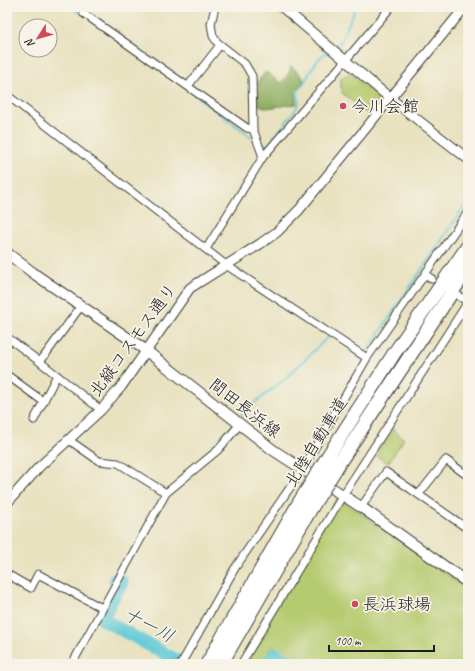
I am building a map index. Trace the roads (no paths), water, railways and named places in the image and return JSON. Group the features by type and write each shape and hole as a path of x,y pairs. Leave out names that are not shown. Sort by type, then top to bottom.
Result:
{"highway":[{"name":"北陸自動車道","path":"207,664 335,456 395,352 468,246"},
{"name":"北陸自動車道","path":"335,456 468,268"},
{"name":"北陸自動車道","path":"221,664 304,507"}],"main road":[{"name":"間田長浜線","path":"7,253 146,351 302,470 361,507 468,583"}],"street":[{"path":"215,7 211,24 211,32 220,45 245,64 251,72 253,129 263,157"},
{"path":"282,7 390,99 468,159"},
{"path":"206,249 263,157 344,60 391,7"},
{"name":"北縦コスモス通り","path":"7,503 39,467 101,410 121,387 190,288 260,244 289,220 465,7"},
{"path":"83,13 247,128 253,129"},
{"path":"188,86 220,45"},
{"path":"7,95 226,265 367,358"},
{"path":"181,664 234,568 302,470 367,358 468,212"},
{"path":"425,274 432,279"},
{"path":"241,664 343,495 468,302 459,296"},
{"path":"40,362 81,306"},
{"path":"7,338 101,410"},
{"path":"7,375 44,402"},
{"path":"34,420 57,375"},
{"path":"72,664 166,492 218,450 240,424"},
{"path":"69,440 99,461 118,463 166,492"},
{"path":"419,494 446,460 468,476"},
{"path":"361,507 386,472 468,529"},
{"path":"7,574 30,588 38,574 102,608"}],"waterway":[{"path":"70,7 79,13"},
{"path":"334,48 340,43 356,7"},
{"path":"260,143 268,145 296,109 299,101 297,92 316,63 329,51"},
{"path":"194,95 254,139"},
{"path":"365,354 468,201"},
{"path":"239,418 247,409 285,379 329,336 330,337"},
{"path":"349,350 361,359 362,358"},
{"path":"196,464 234,424"},
{"name":"十一川","path":"115,579 122,582 102,619 176,660 174,664"},
{"name":"十一川","path":"267,664 275,654 297,664"}],"place":[{"name":"今川会館","path":"343,106"},
{"name":"長浜球場","path":"355,604"}]}
